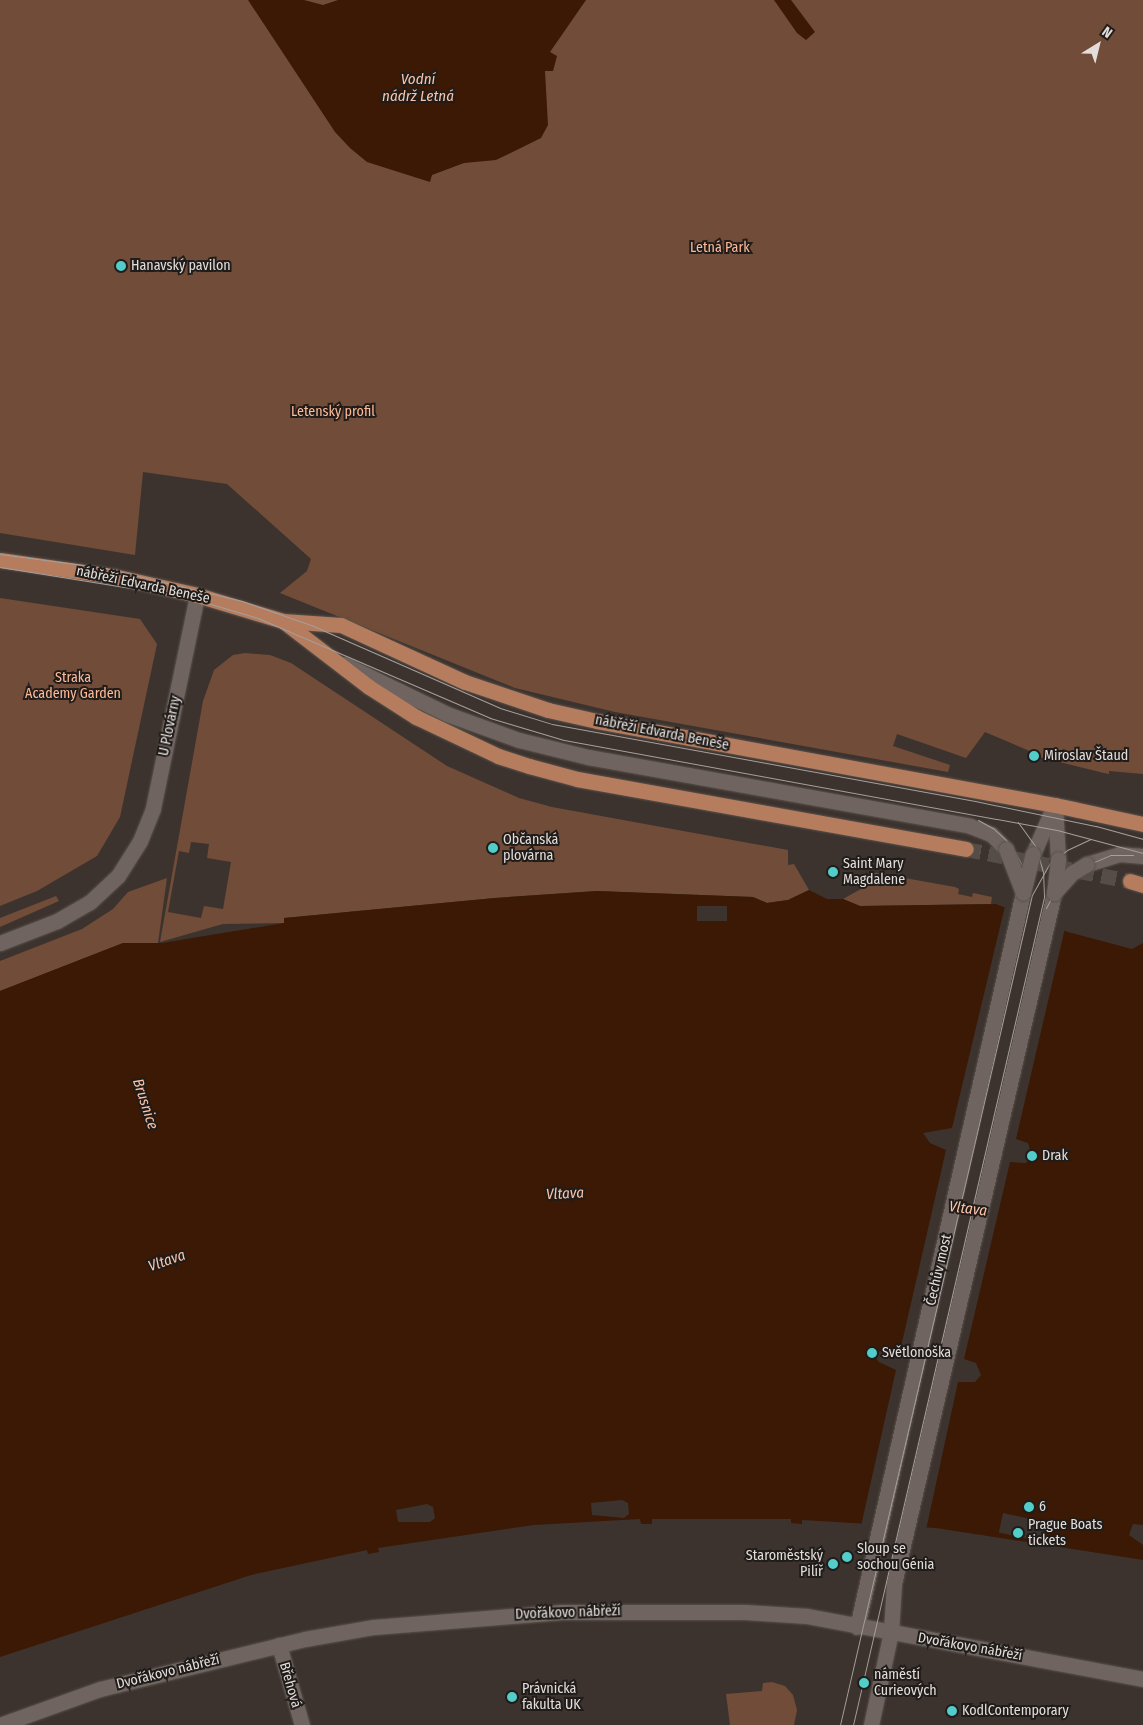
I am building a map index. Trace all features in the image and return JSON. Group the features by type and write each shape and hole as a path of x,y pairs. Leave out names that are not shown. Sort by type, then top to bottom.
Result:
{"main road":[{"name":"nábřeží Edvarda Beneše","path":"0,560 113,576 197,595 283,621 341,625 465,682 548,710 1055,804 1143,824"},
{"name":"nábřeží Edvarda Beneše","path":"283,621 416,717 498,756 578,779 966,849"}],"street":[{"name":"U Plovárny","path":"0,943 57,921 99,894 132,854 150,818 197,595"},
{"path":"328,655 447,714 519,740 588,757 970,826 990,834 1006,849 1023,893"},
{"name":"Čechův most","path":"857,1626 1023,893 1033,854 1055,804"},
{"name":"Čechův most","path":"891,1632 894,1584 1054,893 1058,859 1055,804"},
{"name":"Čechův most","path":"1054,893 1072,873 1086,864 1118,854 1143,856"},
{"name":"Dvořákovo nábřeží","path":"0,1725 100,1688 279,1645 374,1627 561,1612 745,1612 807,1616 1143,1679"},
{"path":"870,1725 891,1632"},
{"name":"Břehová","path":"279,1645 302,1725"}],"green space":[{"name":"Letná Park","path":"0,0 1143,0 1143,774 1109,771 1109,774 1031,755 1032,752 985,732 966,758 897,734 893,746 950,765 948,772 615,712 515,688 280,593 307,571 311,559 227,484 143,472 135,555 0,533"},
{"name":"Straka Academy Garden","path":"0,598 140,619 157,644 120,817 97,856 37,891 0,906"},
{"path":"245,653 270,655 291,663 447,766 519,798 552,807 788,850 788,865 794,864 809,890 788,900 767,903 753,897 597,891 495,898 284,918 285,923 223,924 160,942 203,701 214,670 233,655","holes":["191,842 209,844 207,858 231,862 223,909 204,906 201,918 168,912 179,851 189,853"]},
{"path":"871,872 955,887 959,889 958,894 972,897 973,893 992,897 991,904 860,906 843,899 861,889"},
{"path":"167,878 158,943 123,943 0,991 0,961 82,929 113,909 128,892"},
{"path":"56,896 59,901 0,927 0,918"},
{"path":"772,1682 785,1686 793,1695 797,1710 794,1725 730,1725 726,1694 762,1691 763,1683"}],"water":[{"name":"Vodní nádrž Letná","path":"248,0 304,0 323,5 338,0 586,0 550,52 557,56 553,71 545,71 548,125 541,138 496,160 464,163 432,175 430,182 367,162 350,148 335,132"},
{"path":"774,0 791,0 815,32 806,40 797,33"},
{"path":"809,890 827,899 843,899 860,906 996,904 1068,932 1132,949 1143,943 1143,1560 936,1528 802,1520 802,1524 791,1523 791,1519 652,1519 652,1524 641,1524 640,1519 534,1525 378,1548 379,1552 368,1554 367,1550 251,1575 0,1657 0,991 123,943 162,943 284,923 284,918 495,898 597,891 753,897 767,903 788,900"}],"pier":[{"path":"997,901 1065,928 1016,1139 1028,1143 1032,1156 1026,1163 1010,1162 964,1359 976,1363 981,1375 975,1382 958,1382 926,1530 861,1526 896,1370 879,1362 872,1353 901,1347 946,1150 930,1143 923,1133 952,1128 1005,906"},
{"path":"697,906 727,906 727,921 697,921"},
{"path":"622,1500 628,1503 629,1514 624,1518 592,1515 591,1503"},
{"path":"427,1504 433,1507 435,1518 430,1522 398,1522 396,1510"},
{"path":"1003,1513 1046,1522 1042,1542 999,1533"},
{"path":"1133,1524 1143,1525 1143,1545 1129,1535"}],"tunnel":[{"path":"966,849 1130,881"}],"tram line":[{"path":"0,554 105,568 242,601 311,625 500,708 552,724 975,801 1096,826 1143,839"},
{"path":"0,567 187,597 258,618 490,718 564,740 1057,830 1143,853"},
{"path":"978,820 994,829 1012,846 1026,874 1029,896"},
{"path":"853,1725 1044,897 1043,872 1036,847 1018,822"},
{"path":"840,1725 1032,895 1050,863 1067,850 1091,839"},
{"path":"1046,908 1056,889 1080,868 1110,855 1133,855"}],"place":[{"name":"Hanavský pavilon","path":"121,266"},
{"name":"Miroslav Štaud","path":"1034,756"},
{"name":"Občanská plovárna","path":"493,848"},
{"name":"Saint Mary Magdalene","path":"833,872"},
{"name":"Drak","path":"1032,1156"},
{"name":"Světlonoška","path":"872,1353"},
{"name":"6","path":"1029,1507"},
{"name":"Prague Boats tickets","path":"1018,1533"},
{"name":"Sloup se sochou Génia","path":"847,1557"},
{"name":"Staroměstský Pilíř","path":"833,1564"},
{"name":"náměstí Curieových","path":"864,1683"},
{"name":"Právnická fakulta UK","path":"512,1697"},
{"name":"KodlContemporary","path":"952,1711"}],"park label":[{"name":"Letenský profil","path":"333,412"}],"water label":[{"name":"Brusnice","path":"145,1104"},
{"name":"Vltava","path":"565,1194"},
{"name":"Vltava","path":"968,1209"},
{"name":"Vltava","path":"167,1261"}]}
